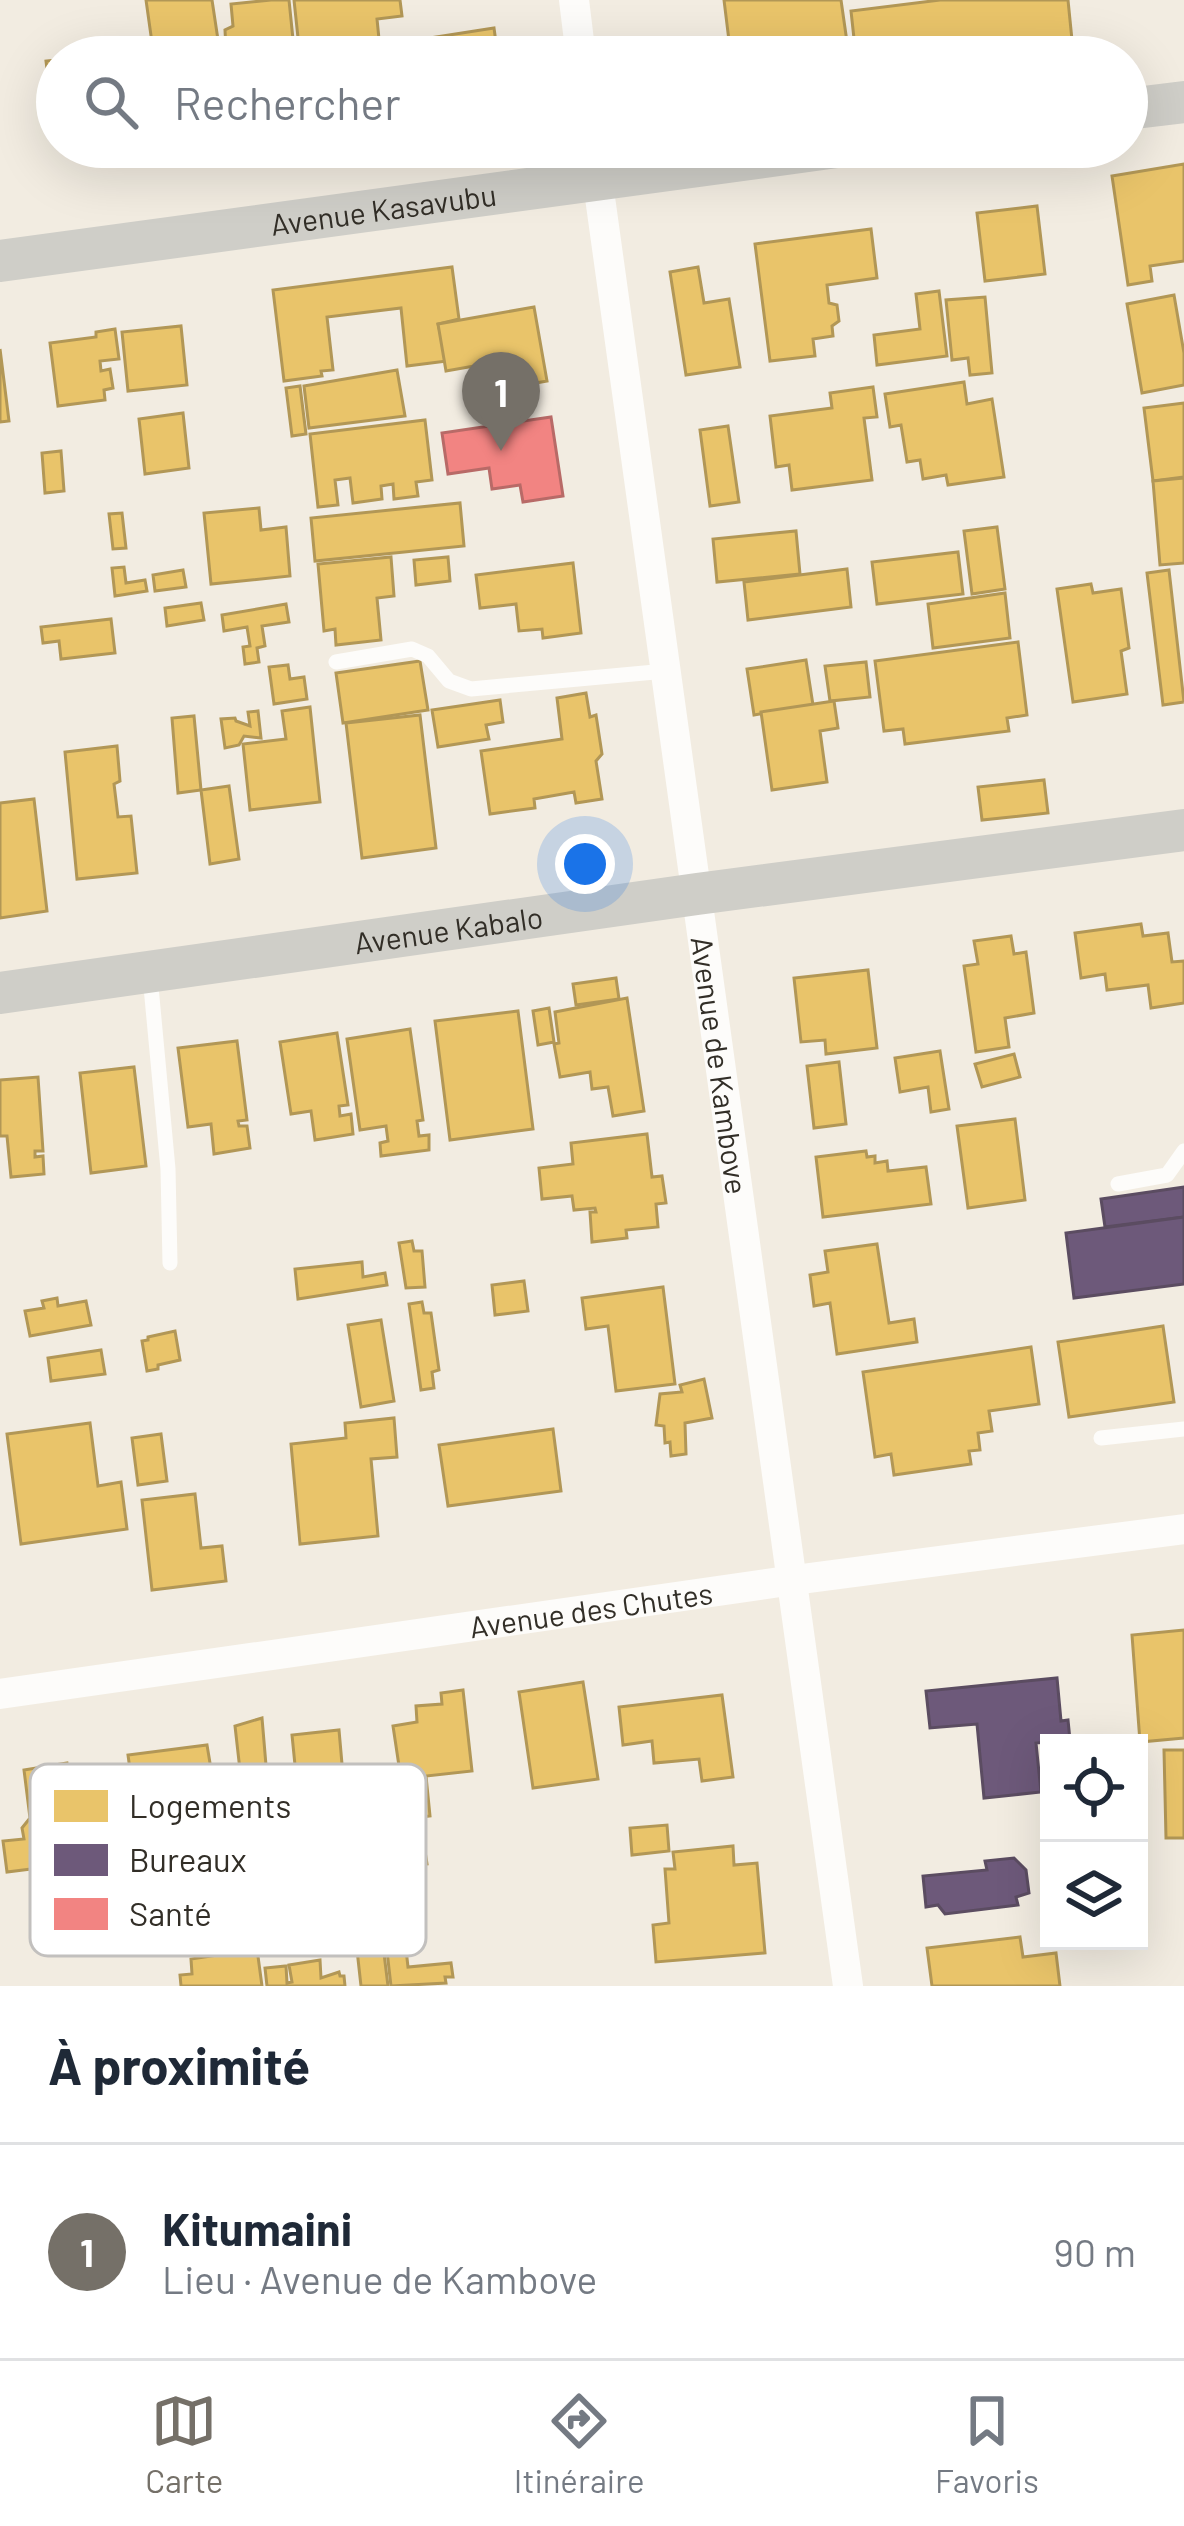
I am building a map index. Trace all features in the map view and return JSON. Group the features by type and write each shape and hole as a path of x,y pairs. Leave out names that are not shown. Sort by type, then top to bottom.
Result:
{"street":[{"path":"574,0 578,36"},
{"path":"1148,107 1184,102"},
{"name":"Avenue Kasavubu","path":"0,261 559,168"},
{"name":"Avenue de Kambove","path":"596,168 848,1986"},
{"name":"Avenue Kabalo","path":"0,994 698,894 1183,838"},
{"name":"Avenue des Chutes","path":"0,1694 1184,1529"}],"lane":[{"path":"336,662 412,649 428,656 449,680 471,688 666,671"},
{"path":"150,973 168,1169 170,1263"},
{"path":"1118,1184 1167,1174 1184,1151"},
{"path":"1101,1438 1184,1429"}],"building: Logements":[{"path":"146,0 212,0 217,36 151,36"},
{"path":"289,0 293,36 225,36 225,30 233,26 231,4"},
{"path":"294,0 400,0 402,16 377,19 379,36 298,36"},
{"path":"724,0 841,0 846,36 728,36"},
{"path":"940,0 1068,0 1072,36 854,36 851,11"},
{"path":"494,28 495,36 443,36"},
{"path":"1184,164 1184,261 1150,266 1152,281 1128,285 1112,176"},
{"path":"1037,206 1045,274 985,281 977,213"},
{"path":"871,229 877,278 827,285 829,303 837,305 839,321 832,326 833,336 813,339 815,356 770,361 755,244"},
{"path":"452,267 459,319 438,324 447,361 407,366 401,308 327,317 333,370 284,381 273,290"},
{"path":"698,267 704,303 729,299 740,367 686,375 670,272"},
{"path":"939,291 947,356 877,365 874,335 920,329 916,294"},
{"path":"1174,295 1184,385 1142,393 1127,304"},
{"path":"985,297 992,373 970,375 968,358 952,360 946,300"},
{"path":"534,307 547,381 496,390 491,363 446,371 438,324"},
{"path":"181,326 187,385 128,391 122,332"},
{"path":"115,329 119,359 100,361 101,371 110,369 113,388 104,390 105,400 58,406 50,343 96,337 96,332"},
{"path":"0,349 9,421 0,422"},
{"path":"397,370 405,416 309,428 304,386"},
{"path":"964,382 967,404 992,399 1004,477 948,485 946,475 923,479 920,460 907,462 901,425 890,427 885,394"},
{"path":"300,386 306,434 292,436 286,388"},
{"path":"873,387 877,417 864,418 872,480 792,490 789,465 776,467 770,416 832,408 830,393"},
{"path":"1184,403 1184,477 1153,481 1144,408"},
{"path":"183,413 189,468 145,474 139,419"},
{"path":"425,420 432,480 416,482 418,496 394,499 393,484 381,486 382,499 353,503 350,478 335,480 338,505 318,507 310,434"},
{"path":"728,426 739,502 710,506 700,430"},
{"path":"61,451 64,491 45,493 42,453"},
{"path":"1184,478 1184,563 1160,565 1153,481"},
{"path":"460,503 464,546 315,561 311,518"},
{"path":"259,508 261,530 286,527 290,576 211,584 204,513"},
{"path":"122,513 126,548 113,549 109,514"},
{"path":"997,527 1005,589 972,594 964,531"},
{"path":"796,531 800,574 717,582 713,539"},
{"path":"958,552 963,594 877,604 872,562"},
{"path":"391,557 394,596 377,598 381,640 336,645 335,629 324,631 318,564"},
{"path":"448,557 450,581 416,585 414,560"},
{"path":"573,563 581,633 543,638 542,629 519,631 516,604 480,608 476,575"},
{"path":"124,567 126,583 145,580 147,591 115,596 112,568"},
{"path":"847,569 851,607 748,620 744,582"},
{"path":"183,570 186,587 155,591 153,575"},
{"path":"1169,570 1184,702 1163,705 1147,573"},
{"path":"1091,584 1093,593 1121,589 1129,648 1121,651 1127,694 1073,702 1057,589"},
{"path":"1005,593 1010,638 933,648 928,604"},
{"path":"201,603 204,620 167,626 165,608"},
{"path":"286,604 289,622 262,626 265,646 257,648 259,662 245,664 243,647 250,646 247,627 224,631 222,615"},
{"path":"111,619 115,653 61,659 59,641 43,643 41,627"},
{"path":"1018,642 1027,715 1007,718 1009,731 905,744 903,729 884,731 875,661"},
{"path":"806,660 813,705 754,715 747,669"},
{"path":"420,661 428,710 343,723 336,673"},
{"path":"866,662 870,697 830,701 825,666"},
{"path":"288,665 290,679 304,677 307,699 274,704 269,667"},
{"path":"586,693 590,717 596,715 602,754 596,761 602,799 576,803 574,792 534,799 535,808 490,814 481,751 562,739 557,698"},
{"path":"500,700 503,722 486,725 489,739 438,747 432,710"},
{"path":"834,701 838,728 820,731 827,782 772,790 761,712"},
{"path":"310,707 320,802 250,810 243,744 286,739 282,711"},
{"path":"258,711 261,738 244,736 239,745 225,748 221,719 235,718 250,726 248,712"},
{"path":"420,715 436,848 362,858 346,723"},
{"path":"194,716 201,790 178,793 172,718"},
{"path":"117,746 118,817 131,816 137,873 77,879 65,752"},
{"path":"1044,780 1048,813 982,820 978,787"},
{"path":"229,786 239,859 210,864 201,790"},
{"path":"34,799 47,911 0,918 0,803"},
{"path":"1141,924 1143,936 1168,933 1172,962 1184,961 1184,1003 1151,1008 1148,985 1107,990 1105,974 1081,978 1075,933"},
{"path":"1011,936 1014,954 1026,952 1034,1013 1005,1018 1009,1047 976,1052 964,966 978,964 974,941"},
{"path":"868,970 877,1048 826,1054 825,1040 801,1042 794,978"},
{"path":"616,978 619,999 576,1005 573,984"},
{"path":"627,998 644,1111 613,1116 608,1087 592,1089 590,1072 560,1077 555,1012"},
{"path":"549,1008 554,1042 538,1045 533,1011"},
{"path":"518,1011 533,1129 450,1140 435,1021"},
{"path":"410,1029 423,1120 417,1121 419,1136 429,1135 429,1150 381,1156 380,1143 388,1141 386,1126 360,1130 347,1039"},
{"path":"337,1033 348,1105 339,1106 340,1116 351,1114 353,1134 315,1140 311,1111 291,1114 280,1042"},
{"path":"237,1041 247,1120 238,1121 239,1126 247,1126 250,1148 214,1154 211,1124 188,1127 178,1048"},
{"path":"940,1051 949,1109 931,1112 928,1087 900,1092 895,1058"},
{"path":"1014,1054 1020,1077 982,1087 975,1064"},
{"path":"839,1062 846,1124 814,1128 807,1066"},
{"path":"134,1067 146,1166 91,1173 80,1073"},
{"path":"38,1077 43,1151 35,1151 35,1157 43,1156 44,1174 11,1177 7,1136 0,1136 0,1080"},
{"path":"1015,1119 1025,1200 968,1208 957,1126"},
{"path":"647,1134 652,1177 662,1176 666,1203 656,1204 658,1227 626,1230 627,1238 592,1242 590,1212 596,1212 595,1208 574,1210 572,1196 542,1199 539,1168 573,1164 571,1143"},
{"path":"866,1151 867,1157 875,1156 875,1163 887,1161 888,1171 926,1167 931,1204 823,1217 816,1157"},
{"path":"412,1241 414,1251 422,1251 425,1287 406,1288 399,1243"},
{"path":"877,1244 889,1323 914,1319 917,1342 837,1354 830,1303 814,1306 810,1275 828,1272 825,1251"},
{"path":"362,1262 363,1277 385,1273 387,1285 298,1299 295,1269"},
{"path":"524,1281 528,1311 495,1315 492,1285"},
{"path":"663,1287 675,1384 616,1391 608,1326 586,1329 582,1298"},
{"path":"57,1298 58,1306 86,1301 91,1325 30,1336 25,1311 44,1308 42,1301"},
{"path":"422,1302 424,1313 431,1313 439,1370 432,1372 434,1388 421,1390 409,1304"},
{"path":"381,1320 394,1401 361,1407 348,1325"},
{"path":"1163,1326 1174,1402 1069,1417 1058,1342"},
{"path":"175,1331 180,1360 147,1371 142,1341"},
{"path":"1031,1347 1039,1404 989,1411 992,1431 978,1433 980,1450 969,1451 971,1464 894,1475 891,1454 875,1457 863,1372"},
{"path":"101,1350 105,1374 51,1381 48,1358"},
{"path":"704,1379 712,1418 685,1423 686,1454 671,1456 664,1426 656,1425 660,1394 682,1392 680,1385"},
{"path":"394,1418 397,1457 371,1459 378,1536 300,1544 291,1444 346,1438 345,1423"},
{"path":"90,1423 98,1486 121,1482 127,1529 21,1544 7,1434"},
{"path":"553,1429 561,1491 448,1506 439,1445"},
{"path":"161,1434 167,1481 138,1485 132,1438"},
{"path":"195,1494 201,1548 222,1546 226,1581 152,1590 142,1500"},
{"path":"1184,1630 1184,1738 1148,1741 1148,1734 1139,1734 1132,1635"},
{"path":"583,1682 598,1779 533,1788 519,1692"},
{"path":"463,1690 472,1771 426,1776 426,1764 399,1764 393,1726 417,1722 416,1706 442,1704 441,1693"},
{"path":"722,1695 733,1777 702,1781 699,1759 654,1763 652,1741 623,1745 619,1707"},
{"path":"262,1718 266,1764 239,1764 235,1726"},
{"path":"339,1730 342,1764 295,1764 292,1735"},
{"path":"207,1745 210,1764 129,1764 128,1755"},
{"path":"1164,1750 1184,1750 1184,1838 1166,1838"},
{"path":"30,1769 30,1818 24,1770"},
{"path":"30,1818 30,1869 7,1872 3,1841 24,1839 22,1828"},
{"path":"667,1825 669,1851 632,1855 630,1828"},
{"path":"733,1846 734,1865 757,1863 765,1953 656,1962 653,1925 669,1923 665,1869 675,1869 673,1852"},
{"path":"1020,1937 1023,1957 1056,1953 1060,1986 932,1986 927,1948"},
{"path":"258,1956 262,1986 181,1986 180,1975 192,1974 191,1959"},
{"path":"358,1956 384,1956 388,1986 361,1986"},
{"path":"388,1956 407,1956 408,1967 451,1963 453,1977 445,1977 446,1983 391,1986"},
{"path":"320,1960 321,1978 339,1972 345,1986 267,1986 265,1968 286,1966 287,1983 292,1982 289,1965"}],"building: Bureaux":[{"path":"1184,1187 1184,1217 1105,1227 1101,1199"},
{"path":"1184,1217 1184,1284 1074,1298 1066,1233"},
{"path":"1057,1678 1061,1721 1068,1720 1069,1734 1040,1734 1036,1743 1040,1792 984,1798 977,1724 930,1728 926,1691"},
{"path":"1014,1858 1026,1870 1029,1893 1016,1897 1018,1905 945,1914 938,1905 926,1907 923,1876 987,1870 985,1861"}],"building: Santé":[{"path":"551,417 563,496 523,502 520,485 492,489 489,468 448,474 442,433"}],"place":[{"name":"Kitumaini","path":"501,451"}]}
